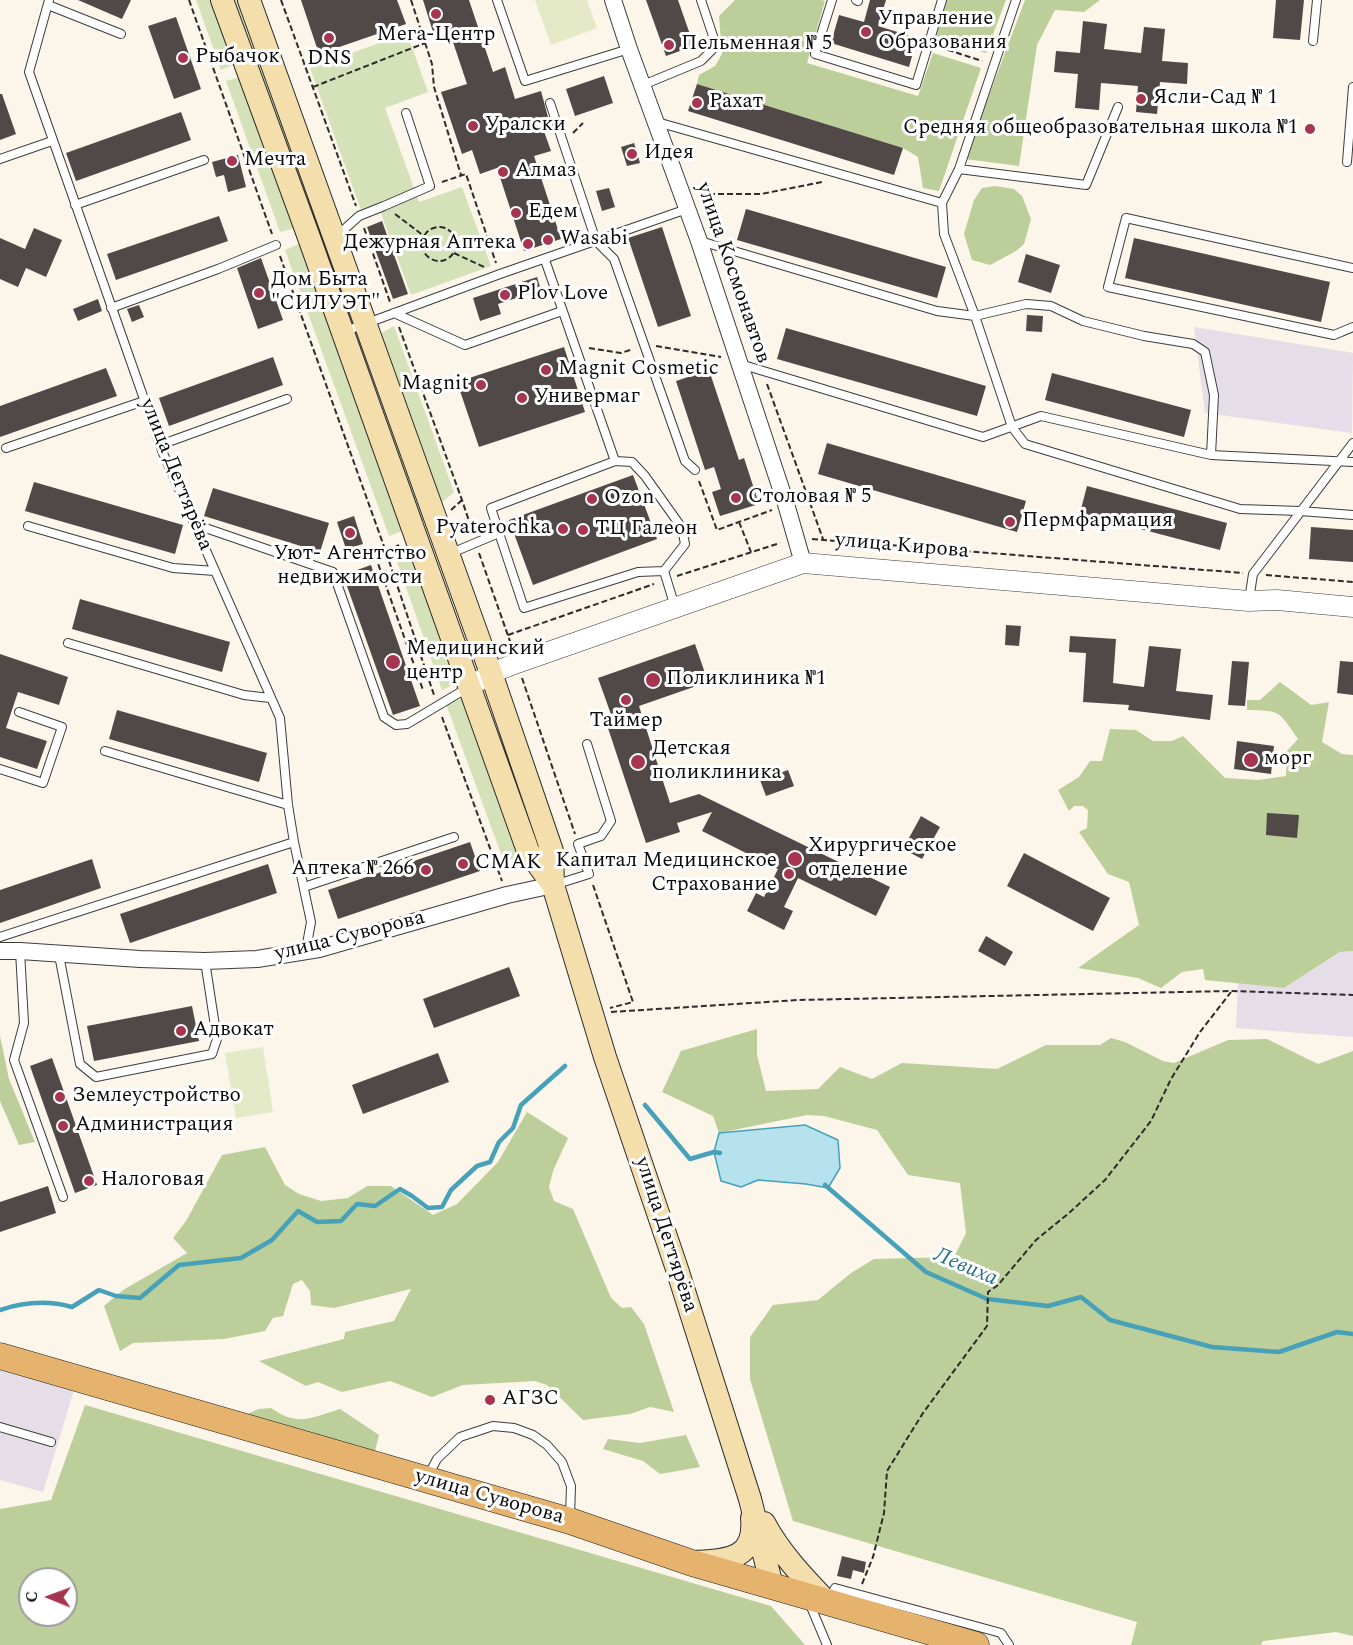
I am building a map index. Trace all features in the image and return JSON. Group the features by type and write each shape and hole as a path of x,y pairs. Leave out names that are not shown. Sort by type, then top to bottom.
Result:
{"main road":[{"name":"улица Дегтярёва","path":"222,0 528,851 553,885"},
{"name":"улица Дегтярёва","path":"249,0 491,673 552,851 553,885 605,1057 677,1269 750,1498 772,1586"},
{"name":"улица Суворова","path":"0,1356 570,1521 692,1563 976,1645"},
{"path":"692,1563 721,1561 743,1551 751,1540 750,1498"},
{"path":"750,1498 778,1548 820,1600"}],"street":[{"name":"улица Космонавтов","path":"613,0 699,241 786,504 803,563"},
{"name":"улица Кирова","path":"469,686 491,673 517,663 803,563 1249,601 1277,600 1353,607"},
{"name":"улица Суворова","path":"0,951 205,961 257,959 319,949 507,895 553,885"}],"lane":[{"path":"497,0 525,81 629,49"},
{"path":"643,85 701,61 712,50 714,39 701,0"},
{"path":"832,0 815,54 916,85 942,0"},
{"path":"1016,0 959,169 942,202 944,234 975,316 1012,427 1025,444 1240,509 1353,515"},
{"path":"1313,41 1317,0"},
{"path":"48,3 121,34"},
{"name":"улица Дегтярёва","path":"48,3 29,72 160,445 280,718 288,805 311,922 308,944 301,951"},
{"path":"1347,162 1353,87"},
{"path":"550,103 597,241 614,259 685,461 695,470"},
{"path":"959,169 1086,185 1118,108"},
{"path":"334,238 359,216 430,186 406,113"},
{"path":"656,121 942,202"},
{"path":"0,159 52,141"},
{"path":"75,205 204,160"},
{"path":"342,332 597,241 685,203"},
{"path":"1353,268 1126,218 1108,286 1335,334 1353,327"},
{"path":"699,241 937,311 975,316 1026,304 1051,306 1083,321 1144,336 1192,344 1204,352 1214,395 1210,455"},
{"path":"111,308 276,245"},
{"path":"544,260 615,461"},
{"path":"394,314 465,345 562,311"},
{"path":"740,364 983,437 1041,416 1210,455 1353,462"},
{"path":"160,445 287,399"},
{"path":"6,448 144,401"},
{"path":"1249,601 1253,574 1353,443"},
{"path":"615,461 632,462 645,476 682,528 686,544 665,575 638,572 524,608 491,508 615,461"},
{"path":"194,524 333,572 384,717 396,725 406,724 469,686"},
{"path":"28,526 174,568 215,571"},
{"path":"448,554 499,533"},
{"path":"665,575 675,607"},
{"path":"68,643 244,695 270,698"},
{"path":"0,769 43,783 62,727 19,712"},
{"path":"553,885 589,874 578,844 601,836 611,821 587,744"},
{"path":"105,751 288,805"},
{"path":"304,887 454,837"},
{"path":"0,937 294,842"},
{"path":"20,951 24,1023 14,1060 63,1197"},
{"path":"58,954 80,1064 96,1077 212,1054 217,1039 205,961"},
{"path":"427,1479 437,1459 460,1437 493,1426 514,1428 533,1435 548,1445 562,1462 571,1486 570,1521"},
{"path":"0,1427 51,1442"},
{"path":"827,1645 820,1600 835,1588 1001,1633 1009,1645"}],"path":[{"path":"189,0 507,895"},
{"path":"281,0 462,500 577,840"},
{"path":"411,0 432,64 434,87 461,176"},
{"path":"313,87 425,43"},
{"path":"928,44 993,64"},
{"path":"564,142 584,123"},
{"path":"436,183 466,174 500,274"},
{"path":"685,203 699,194 761,194 849,176"},
{"path":"384,206 424,236"},
{"path":"433,228 445,228 456,241 454,253 445,261 433,261 428,258 422,248 424,236 433,228"},
{"path":"454,253 500,274"},
{"path":"703,490 717,530 786,504"},
{"path":"740,522 751,552"},
{"path":"508,636 665,575 796,538 1353,582"},
{"path":"386,552 375,555 423,690"},
{"path":"589,874 633,1002 593,1013"},
{"path":"593,1013 798,1000 1231,991 1353,995"},
{"path":"859,1594 873,1557 884,1513 887,1471 923,1413 987,1326 988,1292 998,1284 1036,1240 1070,1213 1105,1180 1151,1121 1171,1079 1200,1032 1231,991"}],"shaded area":[{"path":"1194,327 1353,353 1352,433 1205,413"},
{"path":"1353,951 1353,1037 1236,1028 1238,983 1284,988 1341,952"},
{"path":"0,1368 74,1390 43,1492 0,1480"}],"green space":[{"path":"196,0 215,0 238,63 221,70"},
{"path":"231,0 239,0 317,216 310,219"},
{"path":"535,0 587,0 597,28 551,45"},
{"path":"735,0 825,1 807,63 918,96 933,53 981,68 939,191 923,188 918,157 903,148 697,84 699,75 715,66 722,54 719,16"},
{"path":"947,0 1006,0 986,53 936,38"},
{"path":"1025,0 1100,0 1084,12 1055,10 1037,45 1019,166 965,159"},
{"path":"407,33 428,92 385,108 419,202 462,187 491,266 411,295 378,205 361,210 310,68"},
{"path":"243,76 296,228 280,232 226,81"},
{"path":"995,186 1014,189 1022,196 1031,219 1024,244 990,265 972,260 964,234 974,200 982,188"},
{"path":"303,242 405,530 389,536 285,250"},
{"path":"394,326 454,492 440,504 378,335"},
{"path":"361,338 426,520 419,523 353,340"},
{"path":"411,546 459,682 442,690 394,553"},
{"path":"1280,682 1311,705 1329,702 1322,742 1342,754 1353,755 1353,951 1340,952 1284,988 1205,980 1203,969 1182,972 1161,988 1138,978 1078,968 1139,925 1129,882 1108,874 1079,832 1087,828 1088,810 1083,806 1074,806 1069,811 1058,790 1079,777 1090,761 1102,761 1110,729 1136,730 1153,741 1172,741 1183,736 1225,778 1258,780 1286,776 1287,751 1298,739 1278,714 1247,710 1247,700 1260,700"},
{"path":"464,698 521,855 504,862 446,704"},
{"path":"757,1029 757,1055 766,1091 818,1089 840,1067 872,1079 902,1063 997,1069 1046,1045 1100,1045 1111,1038 1125,1042 1163,1061 1174,1063 1228,1040 1267,1039 1318,1064 1353,1051 1353,1636 1336,1632 1263,1641 1261,1645 1131,1645 1137,1622 793,1521 750,1379 750,1337 773,1305 818,1300 851,1273 874,1259 954,1257 966,1233 960,1183 908,1175 877,1130 824,1116 807,1115 719,1133 713,1116 662,1092 681,1051"},
{"path":"0,1036 9,1079 35,1142 19,1145 0,1101"},
{"path":"263,1047 273,1112 236,1118 225,1053"},
{"path":"527,1112 568,1138 553,1171 549,1187 554,1201 573,1209 611,1298 622,1308 631,1307 644,1324 674,1412 650,1407 630,1414 583,1420 547,1385 535,1381 463,1385 432,1397 390,1381 342,1392 318,1382 306,1386 259,1361 344,1339 345,1332 394,1321 411,1289 334,1308 311,1305 310,1291 302,1280 293,1284 283,1316 273,1318 265,1331 224,1339 133,1343 120,1351 104,1306 123,1290 187,1253 173,1238 186,1221 222,1155 265,1147 285,1185 299,1194 321,1201 348,1198 367,1186 391,1186 433,1215 457,1204 498,1162"},
{"path":"85,1405 771,1606 805,1645 0,1645 0,1509 51,1500"},
{"path":"271,1408 280,1414 297,1419 312,1418 340,1409 379,1435 374,1455 242,1416 259,1409"},
{"path":"686,1435 700,1467 660,1474 643,1461 603,1449 608,1439 640,1443"}],"water":[{"path":"805,1125 838,1140 840,1168 828,1188 758,1180 741,1187 721,1181 714,1152 719,1133"}],"building":[{"path":"78,0 131,0 122,19"},
{"path":"301,0 397,0 406,24 319,54"},
{"path":"423,0 469,0 493,72 505,67 515,99 541,91 548,117 540,120 551,151 534,156 561,239 524,251 497,168 480,174 472,150 462,154 441,92 467,84 448,27 433,32"},
{"path":"646,0 678,0 694,46 666,56"},
{"name":"Управление Образования","path":"870,0 886,0 878,26 917,38 909,67 831,43 839,15 864,22"},
{"path":"1276,0 1304,0 1300,40 1273,38"},
{"path":"176,17 201,89 174,99 148,26"},
{"path":"1083,21 1107,24 1104,49 1141,53 1144,27 1165,29 1162,61 1188,63 1187,84 1160,82 1157,114 1136,112 1138,86 1101,83 1099,110 1075,108 1078,74 1054,72 1056,51 1080,53"},
{"path":"604,76 613,103 575,116 566,89"},
{"path":"697,84 903,148 894,175 688,111"},
{"path":"0,94 2,94 16,134 0,140"},
{"path":"181,112 191,140 76,181 66,153"},
{"path":"634,143 640,163 627,166 621,147"},
{"path":"238,155 246,187 228,192 224,175 216,177 212,162"},
{"path":"609,188 615,207 602,211 596,191"},
{"path":"746,209 946,267 937,298 737,240"},
{"path":"219,216 228,241 116,280 107,254"},
{"path":"382,221 408,294 393,299 367,227"},
{"path":"662,227 691,316 658,327 628,238"},
{"path":"34,228 62,240 46,277 26,268 18,287 0,279 0,238 25,249"},
{"path":"1134,238 1330,282 1321,322 1125,278"},
{"path":"1026,254 1060,265 1051,293 1018,282"},
{"name":"Дом Быта \"СИЛУЭТ\"","path":"261,258 283,320 258,329 237,268"},
{"path":"537,277 541,290 498,304 501,314 480,321 473,298"},
{"path":"98,299 102,311 78,321 73,309"},
{"path":"139,305 144,317 132,322 127,309"},
{"path":"1027,315 1043,316 1042,332 1026,331"},
{"path":"786,328 986,386 977,416 777,359"},
{"name":"Универмаг","path":"564,347 585,412 479,447 457,382"},
{"path":"273,357 283,385 169,426 159,398"},
{"path":"106,368 117,396 0,437 0,406"},
{"path":"709,370 739,460 744,458 759,504 720,516 712,492 721,489 714,467 705,470 676,381"},
{"path":"1052,373 1191,410 1184,437 1045,400"},
{"path":"827,443 1026,501 1017,532 818,474"},
{"name":"ТЦ Галеон","path":"633,475 657,539 533,585 509,520"},
{"path":"34,482 183,525 175,554 25,511"},
{"path":"1087,486 1227,523 1220,550 1080,513"},
{"path":"213,488 329,523 320,552 204,516"},
{"name":"Уют- Агентство недвижимости","path":"354,516 363,544 346,549 337,522"},
{"path":"1311,527 1353,530 1353,562 1309,559"},
{"path":"371,565 420,706 393,715 343,575"},
{"path":"80,599 230,642 222,672 72,629"},
{"path":"1006,625 1021,626 1019,646 1005,645"},
{"path":"1070,636 1116,639 1113,683 1144,687 1149,646 1181,649 1176,691 1213,695 1210,720 1128,710 1129,705 1083,702 1086,653 1069,652"},
{"path":"695,644 708,682 639,706 670,803 699,794 890,887 876,916 798,878 784,907 793,911 784,930 747,911 756,893 764,897 778,869 702,831 712,812 677,823 680,832 646,843 606,722 613,720 598,678"},
{"path":"0,654 68,677 59,705 18,692 6,728 47,741 37,769 0,757"},
{"path":"1232,661 1249,662 1245,706 1228,705"},
{"path":"1340,661 1353,662 1353,695 1337,693"},
{"path":"117,710 267,753 259,782 109,739"},
{"name":"морг","path":"1237,741 1274,746 1271,774 1234,769"},
{"path":"788,770 794,786 766,796 760,780"},
{"path":"1267,813 1299,815 1297,838 1266,835"},
{"path":"921,816 940,827 922,859 903,849"},
{"path":"470,842 480,871 338,919 328,890"},
{"path":"1024,853 1110,898 1093,931 1007,886"},
{"path":"92,859 101,888 0,923 0,890"},
{"path":"268,864 277,893 130,943 120,914"},
{"path":"986,936 1013,952 1005,966 978,951"},
{"path":"509,967 520,996 434,1028 423,999"},
{"path":"192,1006 199,1041 94,1061 87,1026"},
{"path":"438,1053 449,1082 363,1114 352,1085"},
{"name":"Администрация","path":"52,1058 97,1185 75,1193 30,1066"},
{"path":"48,1186 56,1213 0,1232 0,1202"},
{"path":"842,1556 866,1562 864,1573 853,1570 851,1579 837,1576"}],"waterway":[{"name":"Левиха","path":"0,1310 36,1303 54,1303 72,1307 99,1290 116,1296 140,1298 179,1265 241,1258 272,1240 298,1211 317,1222 341,1221 357,1204 375,1206 400,1189 428,1208 442,1207 451,1190 477,1166 490,1162 499,1142 513,1128 521,1105 565,1066"},
{"name":"Левиха","path":"645,1105 690,1159 714,1152 720,1153"},
{"name":"Левиха","path":"825,1185 926,1272 987,1299 1048,1306 1081,1297 1110,1320 1212,1347 1279,1352 1337,1332 1353,1334"}],"place":[{"name":"Мега-Центр","path":"436,14"},
{"name":"Управление Образования","path":"866,32"},
{"name":"DNS","path":"329,38"},
{"name":"Пельменная № 5","path":"669,45"},
{"name":"Рыбачок","path":"183,58"},
{"name":"Ясли-Сад № 1","path":"1141,99"},
{"name":"Рахат","path":"697,103"},
{"name":"Уралски","path":"473,126"},
{"name":"Средняя общеобразовательная школа №1","path":"1310,129"},
{"name":"Идея","path":"632,154"},
{"name":"Мечта","path":"232,161"},
{"name":"Алмаз","path":"503,172"},
{"name":"Едем","path":"516,213"},
{"name":"Wasabi","path":"548,240"},
{"name":"Дежурная Аптека","path":"528,244"},
{"name":"Дом Быта \"СИЛУЭТ\"","path":"259,293"},
{"name":"Plov Love","path":"505,295"},
{"name":"Magnit Cosmetic","path":"546,370"},
{"name":"Magnit","path":"481,385"},
{"name":"Универмаг","path":"522,398"},
{"name":"Столовая № 5","path":"736,498"},
{"name":"Ozon","path":"592,499"},
{"name":"Пермфармация","path":"1010,522"},
{"name":"Pyaterochka","path":"563,529"},
{"name":"ТЦ Галеон","path":"583,530"},
{"name":"Уют- Агентство недвижимости","path":"350,533"},
{"name":"Медицинский центр","path":"393,662"},
{"name":"Поликлиника №1","path":"653,680"},
{"name":"Таймер","path":"626,700"},
{"name":"морг","path":"1251,760"},
{"name":"Детская поликлиника","path":"638,762"},
{"name":"Хирургическое отделение","path":"795,859"},
{"name":"СМАК","path":"463,864"},
{"name":"Аптека № 266","path":"426,870"},
{"name":"Капитал Медицинское Страхование","path":"789,874"},
{"name":"Адвокат","path":"181,1031"},
{"name":"Землеустройство","path":"60,1097"},
{"name":"Администрация","path":"63,1126"},
{"name":"Налоговая","path":"89,1181"},
{"name":"АГЗС","path":"490,1400"}]}
